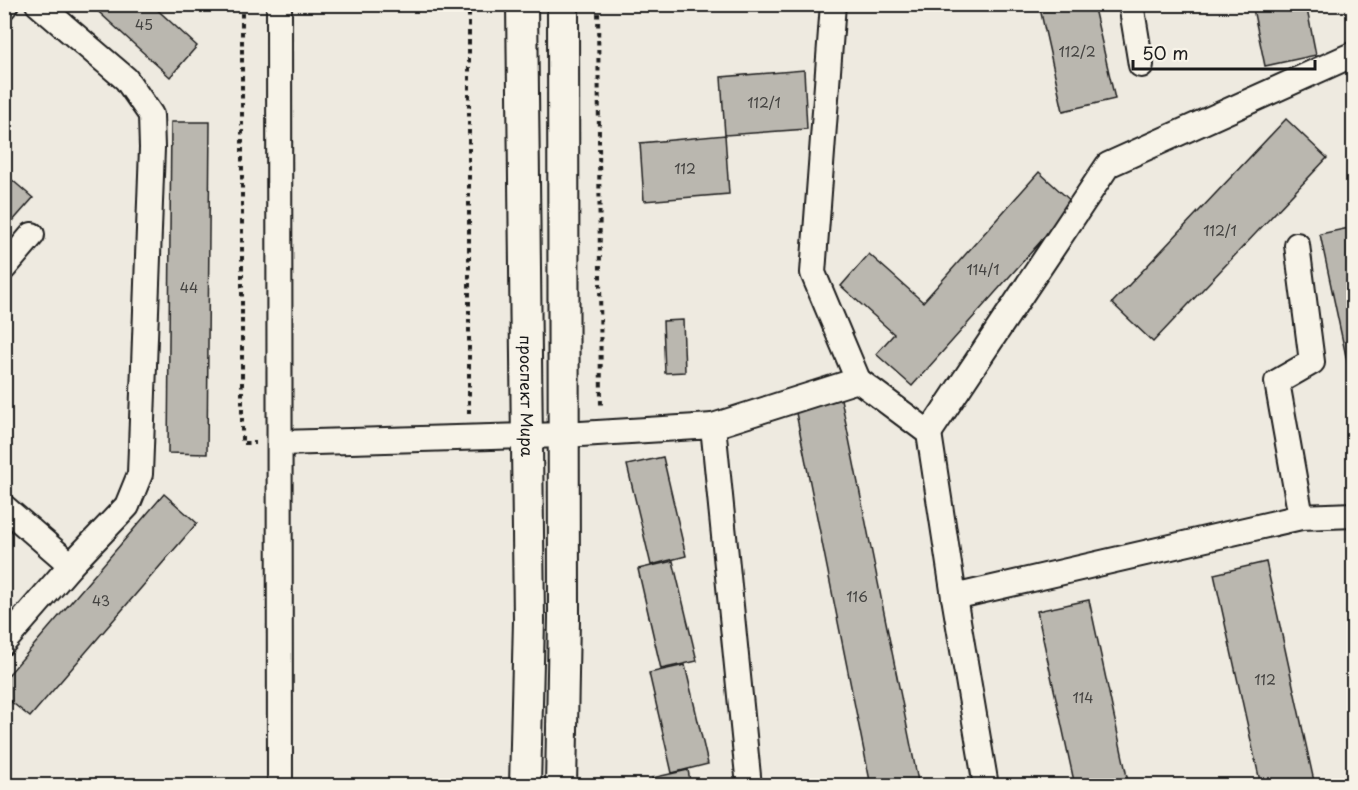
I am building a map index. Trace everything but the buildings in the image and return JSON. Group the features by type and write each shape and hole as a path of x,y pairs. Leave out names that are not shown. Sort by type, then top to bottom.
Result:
{"main road":[{"name":"проспект Мира","path":"522,4 529,620 525,786"},
{"path":"561,786 564,618 563,4"}],"street":[{"path":"4,642 71,565 127,506 140,474 152,148 151,115 126,79 38,4"},
{"path":"279,4 280,786"},
{"path":"833,4 813,273 858,380 929,433"},
{"path":"1131,4 1141,65"},
{"path":"986,786 929,433 1108,165 1353,54"},
{"path":"4,268 32,235"},
{"path":"1298,245 1312,362 1277,382 1301,517"},
{"path":"280,442 564,435 713,426 858,380"},
{"path":"713,426 749,786"},
{"path":"4,507 71,565"},
{"path":"954,597 1301,517 1352,521"}],"path":[{"path":"242,4 242,443 280,442"},
{"path":"469,4 469,437"},
{"path":"598,4 601,432"}]}
